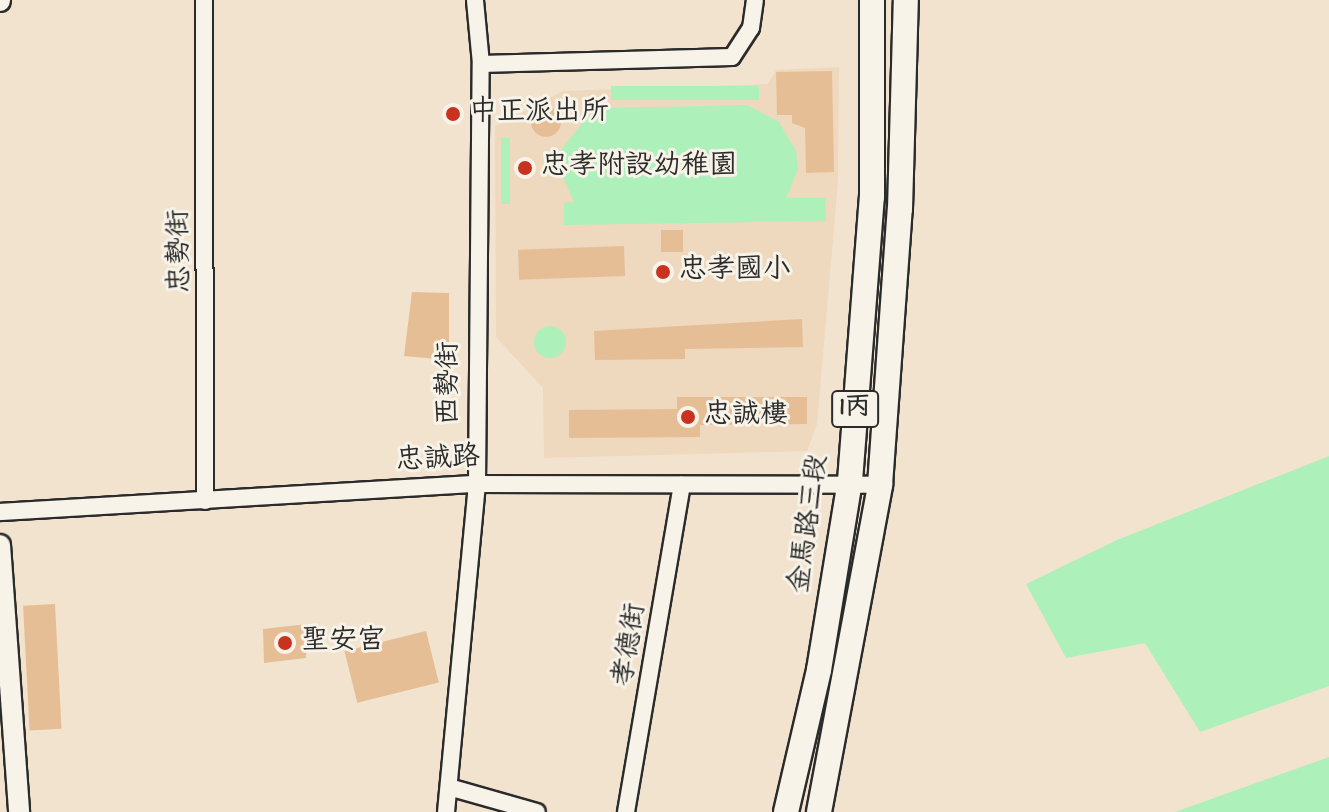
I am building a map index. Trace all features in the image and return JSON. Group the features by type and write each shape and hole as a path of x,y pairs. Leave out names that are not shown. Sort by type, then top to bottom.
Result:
{"main road":[{"name":"金馬路三段","path":"786,812 819,670 850,481 872,197 872,0"},
{"name":"1丙","path":"819,812 880,485 900,209 906,0"}],"street":[{"name":"忠勢街","path":"204,0 205,501"},
{"name":"西勢街","path":"446,812 452,788 477,484 481,64 475,0"},
{"path":"481,64 732,57 751,28 755,0"},
{"name":"忠誠路","path":"0,512 477,484 682,485 850,481 880,485"},
{"name":"孝德街","path":"626,812 682,485"},
{"path":"0,545 19,812"},
{"path":"452,788 537,812"}],"shaded area":[{"name":"忠孝國小","path":"839,67 838,182 817,424 807,451 544,458 543,388 496,337 495,126 563,91 768,84 776,70"}],"green space":[{"path":"611,86 759,86 759,100 611,100"},
{"path":"747,105 779,122 796,151 798,170 786,198 825,198 826,221 564,225 564,203 574,202 560,170 561,150 588,116 612,108"},
{"path":"501,138 510,138 510,204 501,204"},
{"path":"550,326 561,331 566,342 561,353 550,358 539,353 534,342 539,331"},
{"path":"1329,456 1329,686 1200,732 1145,643 1066,658 1026,584 1117,540"},
{"path":"1329,757 1329,812 1175,812"}],"building":[{"path":"832,71 834,172 806,173 805,128 792,123 792,115 777,115 776,72"},
{"path":"546,107 557,111 561,122 557,133 546,137 535,133 531,122 535,111"},
{"path":"661,230 683,230 683,252 661,252"},
{"path":"624,246 625,276 519,280 518,250"},
{"path":"412,292 449,293 449,360 404,356"},
{"path":"802,319 803,347 685,349 685,359 595,360 594,331"},
{"name":"忠誠樓","path":"677,397 807,397 807,424 700,425 700,437 569,438 569,410 677,409"},
{"path":"55,604 62,729 30,731 23,606"},
{"name":"聖安宮","path":"307,624 306,658 264,663 263,629"},
{"path":"426,631 439,682 357,703 344,651"}],"place":[{"name":"中正派出所","path":"453,114"},
{"name":"忠孝附設幼稚園","path":"525,168"},
{"name":"忠孝國小","path":"663,272"},
{"name":"忠誠樓","path":"688,417"},
{"name":"聖安宮","path":"285,643"}]}
